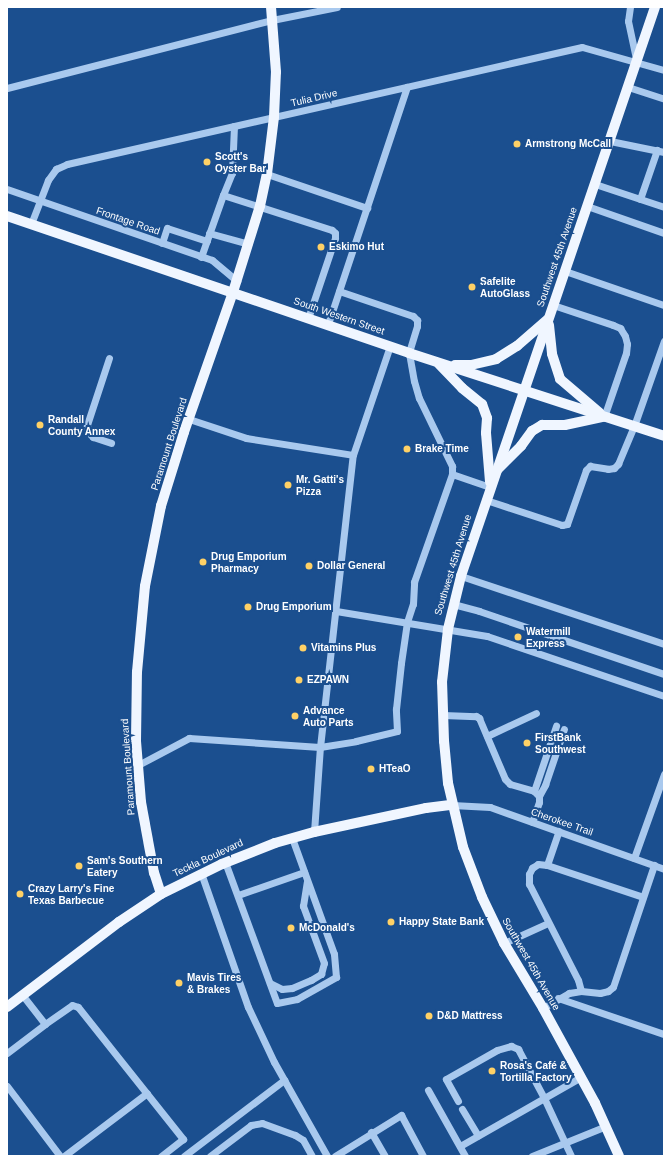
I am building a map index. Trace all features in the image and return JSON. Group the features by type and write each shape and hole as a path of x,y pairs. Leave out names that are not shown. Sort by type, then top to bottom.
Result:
{"main road":[{"name":"Paramount Boulevard","path":"161,894 154,873 147,839 141,802 138,765 137,672 145,586 161,506 249,244 267,174 274,117 276,72 271,7"},
{"name":"Southwest 45th Avenue","path":"620,1156 581,1077 504,943 482,897 462,848 452,805 444,741 442,682 448,629 461,576 490,487 656,7"},
{"name":"South Western Street","path":"7,216 328,324 409,353 664,436"},
{"path":"442,364 471,365 496,359 517,346 548,319"},
{"path":"548,319 552,354 560,379 604,417"},
{"path":"442,364 462,388 482,404 487,418 486,433 490,487"},
{"path":"496,472 521,446 532,431 542,425 565,425 604,417"},
{"name":"Teckla Boulevard","path":"7,1007 120,922 161,894 225,862 248,852 314,832 418,810 452,805"}],"street":[{"path":"7,88 272,20 336,7"},
{"name":"Southwest 45th Avenue","path":"630,7 628,21 636,62"},
{"name":"Tulia Drive","path":"31,224 48,180 56,169 67,164 582,48 664,70"},
{"path":"328,324 407,87"},
{"path":"628,87 664,99"},
{"path":"201,257 232,173 234,126"},
{"path":"610,141 660,151 640,199"},
{"path":"267,174 367,208"},
{"path":"595,184 664,207"},
{"name":"Frontage Road","path":"7,190 212,260 237,281"},
{"path":"223,195 332,230 335,233 335,238 308,318"},
{"path":"587,206 664,233"},
{"path":"162,243 167,228 207,241"},
{"path":"209,233 249,244"},
{"path":"565,271 664,305"},
{"path":"138,765 189,738 320,747 356,741 397,731 396,709 407,622 412,608 414,582 452,474 452,466 419,398 414,382 409,353 417,326 417,320 413,316 339,291"},
{"path":"553,304 613,324 620,328 625,336 627,344 626,353 604,417"},
{"path":"486,500 562,525 567,524 586,470 590,466 608,469 614,468 624,452 664,341"},
{"path":"314,832 320,747 353,455 390,346"},
{"path":"108,358 88,425 88,432 92,436 111,443"},
{"path":"189,419 246,438 353,455"},
{"path":"452,474 490,487"},
{"path":"461,576 664,644"},
{"path":"453,604 479,611 664,674"},
{"path":"336,611 487,636 664,696"},
{"path":"487,736 536,713"},
{"path":"443,716 476,716 480,718 504,779 510,784 537,794"},
{"path":"532,822 539,802 537,794 556,726"},
{"path":"537,794 546,785 564,729"},
{"path":"634,858 664,774"},
{"name":"Cherokee Trail","path":"452,805 490,807 664,869"},
{"path":"547,865 559,831"},
{"path":"225,862 277,1003 297,999 336,977 334,954 292,838"},
{"path":"580,991 578,980 529,884 529,874 532,868 538,864 547,865 643,897"},
{"path":"542,1008 569,993 580,991 608,991 613,987 654,865"},
{"path":"238,895 304,872"},
{"path":"201,874 248,1007 284,1080 327,1156"},
{"path":"270,983 282,989 292,988 312,980 321,974 324,963 303,906 307,881"},
{"path":"504,943 548,923"},
{"path":"22,995 45,1024"},
{"path":"558,998 664,1034"},
{"path":"7,1053 72,1005 78,1007 183,1140 161,1156"},
{"path":"458,1101 446,1079 497,1050 511,1046 518,1050 544,1098 571,1156"},
{"path":"460,1146 581,1077"},
{"path":"184,1156 284,1080"},
{"path":"7,1086 60,1156"},
{"path":"428,1090 465,1156"},
{"path":"64,1156 147,1093"},
{"path":"462,1108 478,1136"},
{"path":"335,1156 371,1132 401,1115 423,1156"},
{"path":"210,1156 251,1125 262,1123 295,1135 303,1140 312,1156"},
{"path":"532,1156 606,1126"},
{"path":"371,1132 384,1156"}],"place":[{"name":"Armstrong McCall","path":"517,144"},
{"name":"Scott's Oyster Bar","path":"207,162"},
{"name":"Eskimo Hut","path":"321,247"},
{"name":"Safelite AutoGlass","path":"472,287"},
{"name":"Randall County Annex","path":"40,425"},
{"name":"Brake Time","path":"407,449"},
{"name":"Mr. Gatti's Pizza","path":"288,485"},
{"name":"Drug Emporium Pharmacy","path":"203,562"},
{"name":"Dollar General","path":"309,566"},
{"name":"Drug Emporium","path":"248,607"},
{"name":"Watermill Express","path":"518,637"},
{"name":"Vitamins Plus","path":"303,648"},
{"name":"EZPAWN","path":"299,680"},
{"name":"Advance Auto Parts","path":"295,716"},
{"name":"FirstBank Southwest","path":"527,743"},
{"name":"HTeaO","path":"371,769"},
{"name":"Sam's Southern Eatery","path":"79,866"},
{"name":"Crazy Larry's Fine Texas Barbecue","path":"20,894"},
{"name":"Happy State Bank","path":"391,922"},
{"name":"McDonald's","path":"291,928"},
{"name":"Mavis Tires & Brakes","path":"179,983"},
{"name":"D&D Mattress","path":"429,1016"},
{"name":"Rosa's Café & Tortilla Factory","path":"492,1071"}]}
